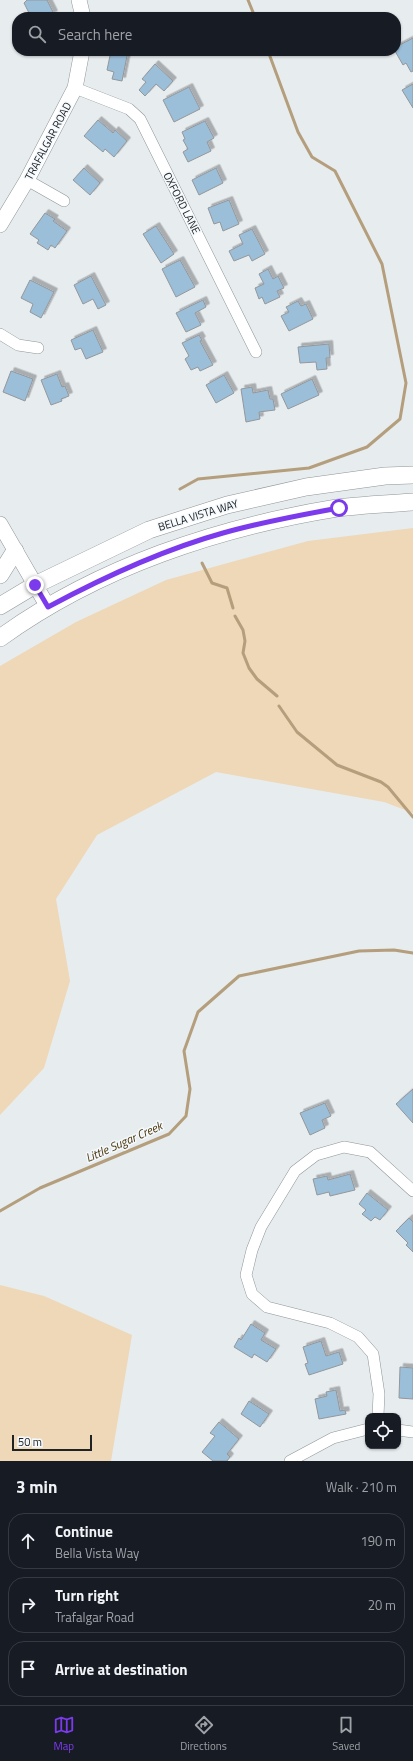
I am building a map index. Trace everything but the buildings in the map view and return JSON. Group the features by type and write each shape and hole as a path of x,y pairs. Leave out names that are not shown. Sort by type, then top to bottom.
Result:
{"main road":[{"name":"BELLA VISTA WAY","path":"0,606 35,585 148,530 227,505 306,487 385,476 413,475"},
{"path":"0,638 48,607 93,583 147,559 222,533 281,518 339,508 413,502"},
{"path":"0,575 15,551"}],"street":[{"path":"79,0 82,12"},
{"name":"TRAFALGAR ROAD","path":"0,225 27,180 75,88 81,56"},
{"name":"OXFORD LANE","path":"75,88 115,102 129,109 140,119 256,352"},
{"path":"27,180 64,201"},
{"path":"0,334 18,345 38,348"},
{"path":"0,524 48,607"},
{"path":"378,1413 379,1394 373,1354 358,1337 330,1323 267,1307 252,1294 246,1274 252,1250 264,1221 295,1171 316,1155 344,1147 370,1152 413,1191"},
{"path":"290,1461 333,1438 365,1430"},
{"path":"401,1430 413,1432"}],"shaded area":[{"path":"413,528 413,813 384,802 216,772 97,835 56,899 70,981 44,1068 0,1115 0,666 76,622 166,580 308,541"},
{"path":"0,1285 44,1296 132,1335 111,1461 0,1461"}],"waterway":[{"path":"248,0 253,12"},
{"path":"180,489 198,479 309,468 367,447 400,419 406,383 382,264 335,171 312,157 298,132 270,56"},
{"path":"202,563 212,583 227,588 233,608"},
{"path":"235,616 243,630 245,641 243,653 249,668 257,679 277,696"},
{"path":"279,706 297,732 337,765 381,782 388,787 413,817"},
{"name":"Little Sugar Creek","path":"0,1211 40,1188 169,1134 186,1116 190,1089 184,1051 198,1012 239,976 359,951 394,950 413,953"}],"route":[{"path":"35,585 48,607 93,583 147,559 222,533 281,518 339,508"}]}
